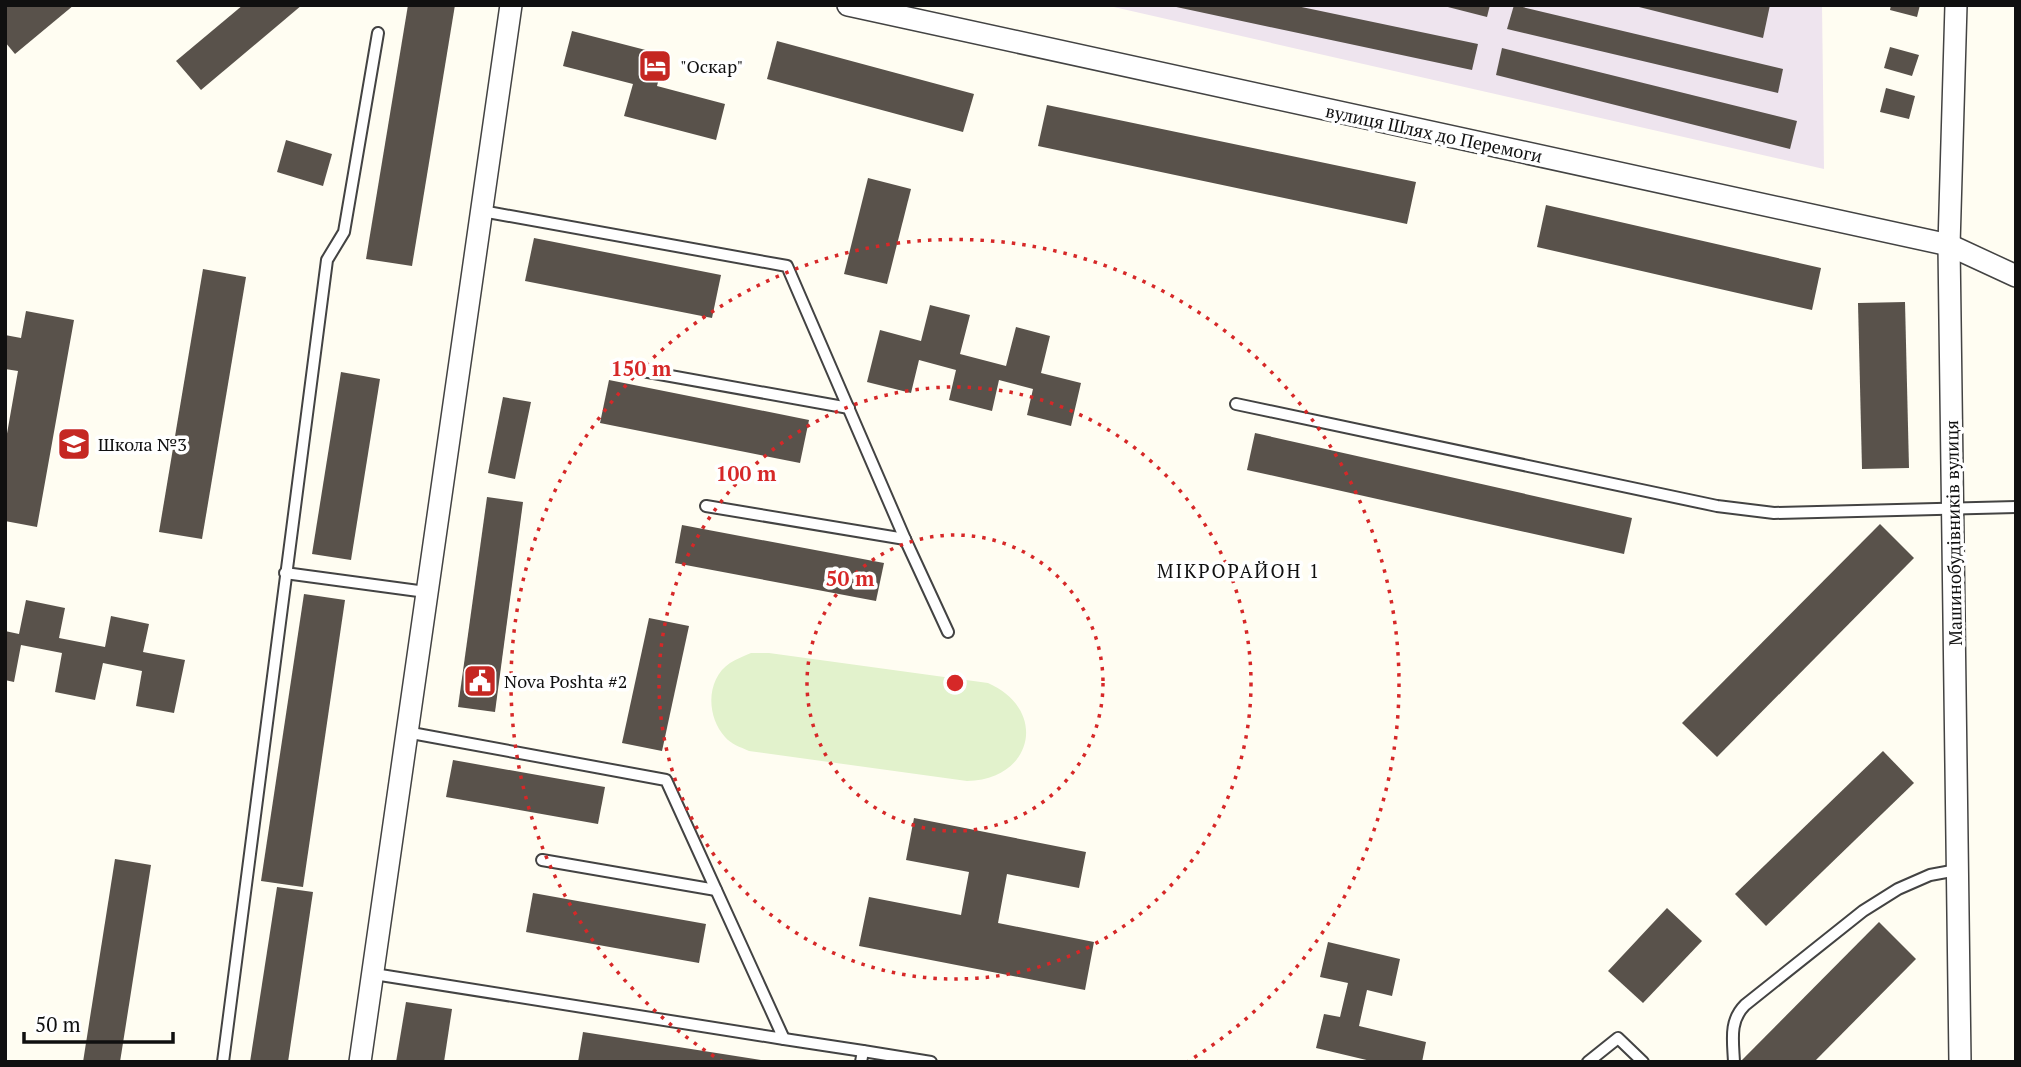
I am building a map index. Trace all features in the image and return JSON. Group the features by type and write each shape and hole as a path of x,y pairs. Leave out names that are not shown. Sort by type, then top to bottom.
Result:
{"street":[{"path":"360,1062 511,5"},
{"name":"вулиця Шлях до Перемоги","path":"848,5 1949,245 2016,276"},
{"name":"Машинобудівників вулиця","path":"1956,5 1949,245 1960,1062"}],"lane":[{"path":"223,1062 327,260 344,232 378,33"},
{"path":"481,211 787,266 948,632"},
{"path":"638,370 849,408"},
{"path":"1236,404 1717,506 1774,513 2016,507"},
{"path":"706,506 905,539"},
{"path":"285,573 426,592"},
{"path":"406,732 666,780 784,1039"},
{"path":"542,860 716,890"},
{"path":"1734,1062 1733,1031 1736,1014 1745,1005 1863,911 1898,889 1930,875 1957,870"},
{"path":"373,974 784,1039 862,1056 931,1062"},
{"path":"1588,1062 1618,1038 1643,1062"}],"shaded area":[{"path":"1105,5 1822,5 1824,169"}],"green space":[{"path":"751,653 769,653 988,683 1007,695 1020,710 1026,726 1025,742 1019,757 1007,769 989,778 967,781 749,751 725,737 714,719 711,698 716,678 722,670"}],"building":[{"path":"5,5 74,5 15,54 5,42"},
{"path":"243,5 302,5 201,90 176,61"},
{"path":"408,5 455,5 412,266 366,259"},
{"path":"1167,5 1292,5 1478,44 1472,70"},
{"path":"1440,5 1490,5 1487,17"},
{"path":"1514,5 1783,69 1778,93 1507,29"},
{"path":"1631,5 1770,5 1763,38"},
{"path":"1891,5 1920,5 1917,17 1890,10"},
{"path":"572,31 665,55 657,86 725,104 716,140 624,116 633,84 563,66"},
{"path":"777,41 974,94 963,132 767,79"},
{"path":"1890,47 1919,55 1912,76 1884,68"},
{"path":"1502,48 1797,121 1790,149 1496,75"},
{"path":"1886,88 1915,96 1909,119 1880,112"},
{"path":"1047,105 1416,182 1407,224 1038,146"},
{"path":"286,140 332,154 323,186 277,172"},
{"path":"868,178 911,189 887,284 844,274"},
{"path":"1546,205 1821,268 1812,310 1537,247"},
{"path":"534,238 721,275 712,318 525,281"},
{"path":"203,269 246,277 202,539 159,532"},
{"path":"1905,302 1909,468 1862,469 1858,303"},
{"path":"930,305 970,315 960,354 1006,366 1016,327 1050,336 1041,373 1081,383 1071,426 1027,415 1033,389 999,380 992,411 949,400 956,370 919,360 911,393 867,382 880,330 921,341"},
{"path":"26,311 74,320 37,527 5,521 5,445 18,371 5,369 5,335 21,338"},
{"path":"341,372 380,379 351,560 312,554"},
{"path":"609,380 809,420 800,463 600,423"},
{"path":"503,397 531,402 515,479 488,473"},
{"path":"1255,433 1632,518 1624,554 1247,470"},
{"path":"487,497 523,502 495,712 458,707"},
{"path":"1880,524 1914,558 1717,757 1682,723"},
{"path":"682,525 884,563 876,601 675,563"},
{"path":"304,594 345,600 303,887 261,881"},
{"path":"26,600 65,608 59,638 105,647 111,616 149,624 143,652 185,660 174,713 136,706 142,671 103,663 95,700 55,692 62,653 21,645 14,682 5,680 5,631 19,634"},
{"path":"649,618 689,626 662,751 622,743"},
{"path":"1883,751 1914,783 1766,926 1735,894"},
{"path":"453,760 605,787 598,824 446,797"},
{"path":"914,818 1086,852 1079,888 1007,874 998,923 1094,942 1085,990 859,946 869,897 961,915 969,872 906,860"},
{"path":"115,859 151,865 120,1062 83,1062"},
{"path":"277,887 313,892 288,1062 250,1062"},
{"path":"533,893 706,924 699,963 526,932"},
{"path":"1667,908 1702,941 1643,1003 1608,971"},
{"path":"1879,922 1916,959 1814,1062 1740,1062"},
{"path":"1328,942 1400,959 1392,996 1367,990 1359,1026 1426,1042 1422,1062 1375,1062 1316,1048 1324,1014 1340,1017 1348,983 1320,977"},
{"path":"406,1002 452,1009 444,1062 396,1062"},
{"path":"583,1032 761,1060 761,1062 578,1062"}],"place":[{"name":"\"Оскар\"","path":"655,66"},
{"name":"Школа №3","path":"74,444"},
{"name":"Nova Poshta #2","path":"480,681"}],"district":[{"name":"МІКРОРАЙОН 1","path":"1239,570"}]}
